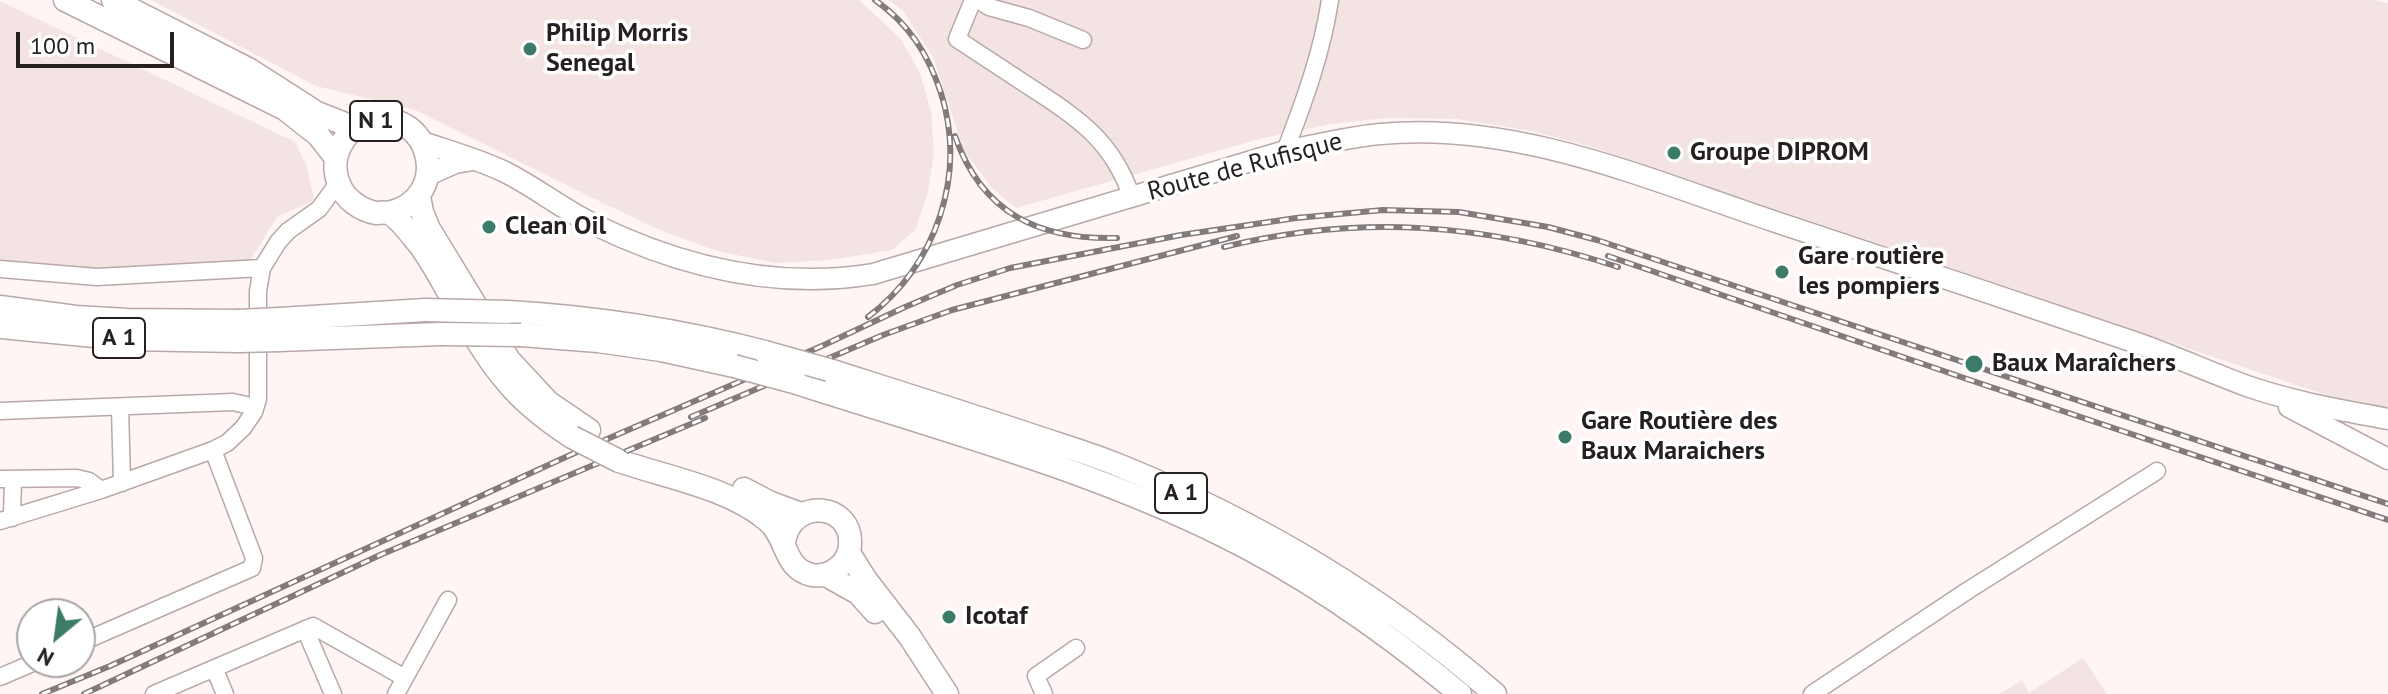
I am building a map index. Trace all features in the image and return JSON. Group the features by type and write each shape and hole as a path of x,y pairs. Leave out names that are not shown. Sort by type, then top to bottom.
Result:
{"highway":[{"name":"N 1","path":"65,0 285,109 318,135 336,158"},
{"name":"N 1","path":"113,0 250,70 317,113 355,128"},
{"name":"N 1","path":"338,183 336,158 343,141 355,128 369,121 399,123 412,131 422,142 428,158 428,175"},
{"path":"338,183 353,203 364,210 388,213 402,209 419,196 428,175"},
{"path":"419,196 429,229 509,360 580,434"},
{"path":"388,213 417,241 506,382 554,425 741,505 768,520 784,542 786,554 802,572 826,575 848,586 867,603 930,694"},
{"name":"A 1","path":"0,307 238,331"},
{"name":"A 1","path":"279,330 425,310 577,317 697,336 829,370 1116,464 1225,514 1272,538 1374,601 1495,694"},
{"name":"A 1","path":"0,327 126,339 279,330 521,335 661,350 734,366 797,383 1099,483 1224,536 1276,564 1363,619 1460,694"},
{"path":"627,457 709,475 801,514 821,510 840,519 850,535 849,553 842,564 826,575"},
{"path":"784,542 789,526 801,514"},
{"path":"849,553 947,694"}],"main road":[{"name":"Route de Rufisque","path":"422,142 505,172 591,223 665,255 740,274 778,279 844,278 873,274 1285,151 1355,138 1413,133 1460,134 1536,146 1587,159 2139,343 2249,387 2388,459"},
{"path":"428,175 455,163 477,160"},
{"name":"Route de Rufisque","path":"2249,387 2329,409 2388,419"}],"street":[{"path":"1083,40 976,0 957,39 1082,122 1107,149 1132,198"},
{"path":"1285,151 1312,78 1330,0"},
{"path":"101,490 89,481 77,478 7,479 6,520 101,490 122,483 213,450 235,437 258,399 258,291 262,268 278,242 319,209 338,183"},
{"path":"319,209 353,203"},
{"path":"0,269 97,277 262,268"},
{"path":"0,411 233,402 255,407"},
{"path":"120,408 122,483"},
{"path":"96,636 252,568 254,558 213,450"},
{"path":"1818,692 1967,591 2157,471"},
{"path":"396,694 448,600"},
{"path":"154,694 313,626 405,678"},
{"path":"305,629 333,694"},
{"path":"1044,694 1037,679 1038,673 1076,648"},
{"path":"214,668 225,694"}],"shaded area":[{"path":"151,0 859,0 901,39 920,73 931,111 934,153 928,193 915,230 892,250 830,260 775,263 717,251 662,231 415,110 316,86"},
{"path":"888,0 2373,0 2388,3 2388,416 1589,146 1526,130 1457,119 1387,118 1331,124 1263,138 1016,208 993,189 964,151 933,57 902,10"},
{"path":"0,1 295,142 307,167 314,200 277,217 244,270 138,278 0,263"},
{"path":"2083,658 2107,694 2000,694 2022,680 2029,693"}],"railway":[{"path":"868,317 892,296 912,272 928,245 940,217 950,156 948,124 930,65 898,19 875,0"},
{"path":"955,136 981,185 1017,217 1063,234 1117,238"},
{"path":"42,694 110,666 568,456 957,285 1010,268 1181,235 1296,218 1383,210 1459,212 1548,227 1597,240 2388,504"},
{"path":"1224,247 1324,230 1422,228 1520,241 1618,267"},
{"path":"691,417 883,335 952,310 1237,236"},
{"path":"1608,256 2388,520"},
{"path":"84,694 380,555 705,418"}],"place":[{"name":"Philip Morris Senegal","path":"530,49"},
{"name":"Groupe DIPROM","path":"1674,153"},
{"name":"Clean Oil","path":"489,227"},
{"name":"Gare routière les pompiers","path":"1782,272"},
{"name":"Baux Maraîchers","path":"1974,364"},
{"name":"Gare Routière des Baux Maraichers","path":"1565,437"},
{"name":"Icotaf","path":"949,617"}]}
